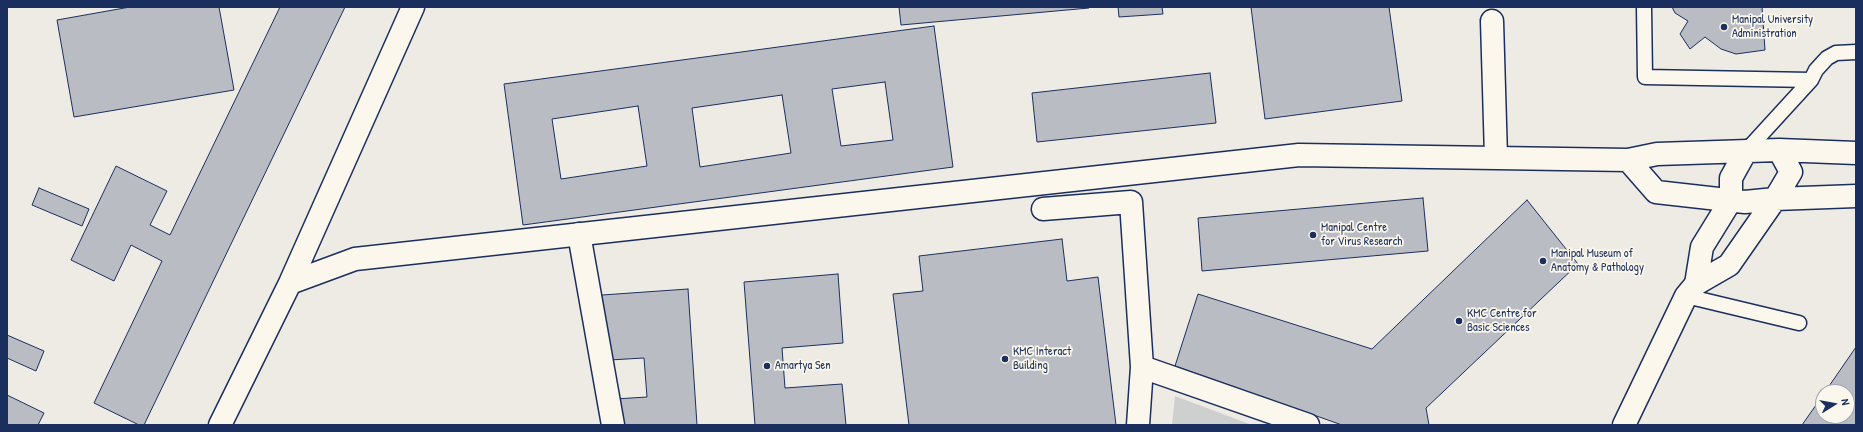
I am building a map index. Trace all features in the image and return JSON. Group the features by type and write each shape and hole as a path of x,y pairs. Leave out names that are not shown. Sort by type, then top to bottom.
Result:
{"street":[{"path":"220,425 290,283 413,7"},
{"path":"1492,22 1496,157"},
{"path":"290,283 355,258 1299,155 1625,160 1657,154 1746,151 1779,150 1856,153"},
{"path":"1691,290 1729,265 1776,199 1791,172 1779,150"},
{"path":"1624,425 1691,290 1702,247 1731,200 1731,178 1746,151"},
{"path":"1625,160 1656,192 1745,202 1776,199 1856,196"},
{"path":"1043,209 1131,202 1142,366 1138,425"},
{"path":"579,234 613,425"},
{"path":"1142,366 1308,425"}],"lane":[{"path":"1644,7 1645,77 1811,80"},
{"path":"1746,151 1811,80 1827,58 1836,53 1856,52"},
{"path":"1691,290 1799,323"}],"shaded area":[{"path":"1175,396 1252,425 1172,425"}],"building":[{"path":"130,7 219,7 234,90 74,117 57,20"},
{"path":"280,7 345,7 144,425 139,425 94,403 162,261 131,245 114,281 71,260 116,166 167,191 150,225 170,235"},
{"path":"899,7 1089,7 1089,8 901,25"},
{"path":"1118,7 1162,7 1163,14 1119,17"},
{"path":"1251,7 1389,7 1402,101 1265,119"},
{"name":"Manipal University Administration","path":"1672,7 1762,7 1765,50 1736,54 1721,49 1705,37 1690,49 1680,34 1688,21 1675,13"},
{"path":"934,26 953,167 523,225 504,84","holes":["885,82 893,140 841,146 832,89","782,95 791,153 700,167 692,108","638,106 647,166 561,179 552,119"]},
{"path":"1210,73 1216,123 1037,142 1032,93"},
{"path":"39,188 89,209 82,226 32,205"},
{"name":"Manipal Centre for Virus Research","path":"1423,198 1428,251 1202,271 1198,218"},
{"name":"KMC Centre for Basic Sciences","path":"1527,200 1578,264 1426,408 1429,425 1342,425 1175,366 1198,294 1372,349"},
{"name":"KMC Interact Building","path":"1062,239 1067,281 1098,277 1116,425 909,425 893,294 923,291 919,256"},
{"name":"Amartya Sen","path":"838,274 843,343 782,348 785,388 842,384 846,425 755,425 744,282"},
{"path":"688,289 697,425 601,425 599,400 647,397 644,358 592,361 588,296"},
{"path":"7,335 44,351 36,371 7,358"},
{"path":"1856,347 1856,425 1802,425 1815,406 1815,424 1855,424 1855,384 1831,384"},
{"path":"7,395 44,413 38,425 7,425"}],"place":[{"name":"Manipal University Administration","path":"1724,27"},
{"name":"Manipal Centre for Virus Research","path":"1313,235"},
{"name":"Manipal Museum of Anatomy & Pathology","path":"1543,261"},
{"name":"KMC Centre for Basic Sciences","path":"1459,321"},
{"name":"KMC Interact Building","path":"1005,359"},
{"name":"Amartya Sen","path":"767,366"}]}
